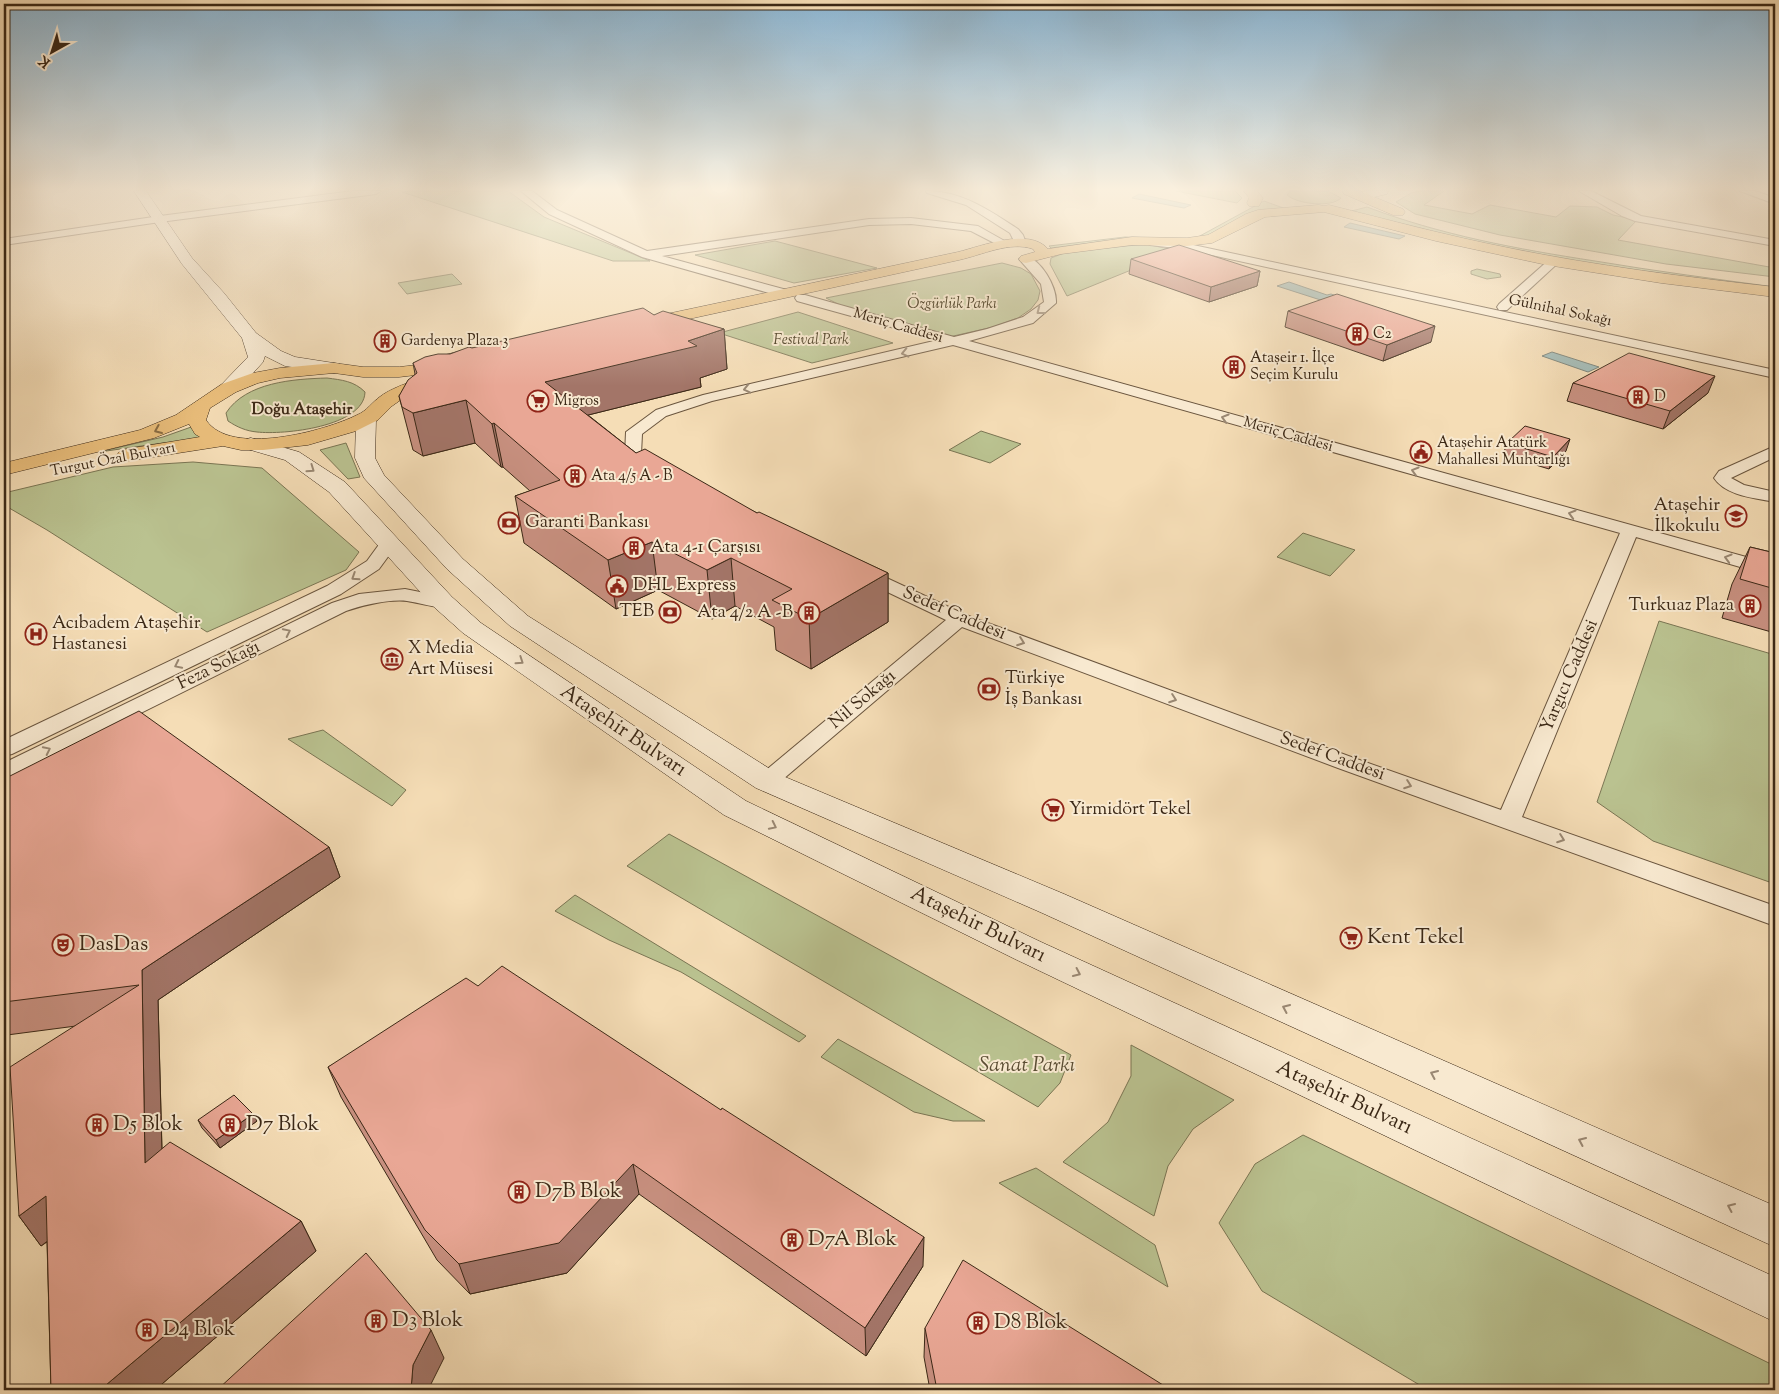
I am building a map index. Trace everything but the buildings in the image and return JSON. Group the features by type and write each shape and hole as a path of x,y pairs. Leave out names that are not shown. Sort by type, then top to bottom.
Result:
{"main road":[{"path":"184,256 250,338 275,355 291,362 334,368"},
{"path":"996,256 783,293 632,332 999,256"},
{"path":"1525,256 1688,282 1775,292"},
{"path":"1584,256 1775,282"},
{"path":"229,388 256,358 250,338"},
{"name":"Turgut Özal Bulvarı","path":"4,469 134,439 183,419 212,397 229,388 253,379 280,373 334,368 363,372 400,372 441,368 465,369 376,410 342,430 313,438 281,443 236,442 142,452 4,482"},
{"name":"Turgut Özal Bulvarı","path":"363,372 379,379 388,388 376,410"},
{"path":"201,407 196,420 203,432 236,442"},
{"name":"Ataşehir Bulvarı","path":"376,410 365,458 375,478 455,564 519,621 767,780 1061,907 1775,1227"},
{"name":"Ataşehir Bulvarı","path":"236,442 292,456 337,487 443,602 472,628 735,808 1038,955 1775,1300"},
{"path":"735,808 767,780"}],"street":[{"path":"650,256 783,293"},
{"path":"666,480 652,473 633,455 634,432 661,413 708,398 953,342 1028,320 1050,303 1052,293 1046,282 1017,256"},
{"name":"Gülnihal Sokağı","path":"1230,256 1775,374"},
{"name":"Gülnihal Sokağı","path":"1265,256 1775,364"},
{"path":"1503,307 1554,262"},
{"name":"Meriç Caddesi","path":"801,298 1775,571"},
{"path":"1775,451 1725,474 1722,478 1724,482 1732,486 1775,497"},
{"name":"Yargıcı Caddesi","path":"1508,821 1592,627 1630,530"},
{"name":"Feza Sokağı","path":"4,749 334,590 373,565 389,543"},
{"name":"Sedef Caddesi","path":"851,568 959,619 1346,763 1775,916"},
{"name":"Feza Sokağı","path":"4,772 346,605 360,600 405,594 443,602"},
{"name":"Nil Sokağı","path":"767,780 959,619"}],"green space":[{"path":"598,256 638,256 650,261 613,261"},
{"path":"699,256 832,256 877,268 794,283"},
{"path":"1056,256 1166,256 1067,296 1050,264 1051,258"},
{"path":"1549,256 1566,256 1775,287 1775,290 1667,276"},
{"path":"1621,256 1708,256 1775,268 1775,277 1666,264"},
{"name":"Özgürlük Parkı","path":"1002,263 1021,268 1031,274 1040,291 1038,300 1031,309 1018,318 993,327 949,337 842,306 826,298"},
{"path":"1477,269 1500,274 1501,277 1487,279 1471,274 1471,271"},
{"path":"452,274 462,284 407,294 398,283"},
{"name":"Festival Park","path":"798,312 893,343 812,363 719,333"},
{"path":"327,378 352,383 365,392 361,404 351,413 337,421 302,430 269,433 245,430 228,421 226,413 235,403 258,389 286,381"},
{"path":"194,426 205,439 99,452 163,437"},
{"path":"981,431 1021,444 990,463 949,450"},
{"path":"346,443 360,477 348,479 320,450"},
{"path":"193,462 262,468 359,552 346,570 207,632 47,530 4,505 4,493 113,467"},
{"path":"1303,533 1355,550 1330,576 1277,557"},
{"path":"1659,621 1775,655 1775,884 1653,841 1597,802"},
{"path":"323,730 406,790 392,806 288,739"},
{"name":"Sanat Parkı","path":"669,834 1071,1055 1060,1083 1038,1107 627,866"},
{"path":"575,895 806,1036 799,1042 681,972 609,940 555,911"},
{"path":"838,1039 985,1121 953,1121 914,1112 821,1057"},
{"path":"1131,1045 1234,1100 1193,1129 1168,1166 1154,1216 1063,1162 1108,1122 1131,1076"},
{"path":"1303,1135 1775,1366 1775,1390 1428,1390 1262,1291 1219,1223 1255,1164"},
{"path":"1036,1168 1155,1245 1168,1287 999,1183"}],"water":[{"path":"1289,282 1371,307 1358,312 1277,286"},
{"path":"1552,352 1599,367 1588,372 1542,356"}],"place":[{"name":"C2","path":"1357,334"},
{"name":"Gardenya Plaza 3","path":"385,341"},
{"name":"Ataşeir 1. İlçe Seçim Kurulu","path":"1234,367"},
{"name":"D","path":"1638,397"},
{"name":"Migros","path":"538,401"},
{"name":"Ataşehir Atatürk Mahallesi Muhtarlığı","path":"1421,452"},
{"name":"Ata 4/5 A - B","path":"575,476"},
{"name":"Ataşehir İlkokulu","path":"1736,516"},
{"name":"Garanti Bankası","path":"509,523"},
{"name":"Ata 4-1 Çarşısı","path":"634,548"},
{"name":"DHL Express","path":"617,586"},
{"name":"Turkuaz Plaza","path":"1750,606"},
{"name":"TEB","path":"670,612"},
{"name":"Ata 4/2 A -B","path":"809,613"},
{"name":"Acıbadem Ataşehir Hastanesi","path":"36,634"},
{"name":"X Media Art Müsesi","path":"392,659"},
{"name":"Türkiye İş Bankası","path":"989,689"},
{"name":"Yirmidört Tekel","path":"1053,810"},
{"name":"Kent Tekel","path":"1351,938"},
{"name":"DasDas","path":"63,945"},
{"name":"D5 Blok","path":"97,1125"},
{"name":"D7 Blok","path":"230,1125"},
{"name":"D7B Blok","path":"519,1192"},
{"name":"D7A Blok","path":"792,1240"},
{"name":"D3 Blok","path":"376,1321"},
{"name":"D8 Blok","path":"978,1323"},
{"name":"D4 Blok","path":"147,1330"}],"district":[{"name":"Doğu Ataşehir","path":"302,410"}]}
